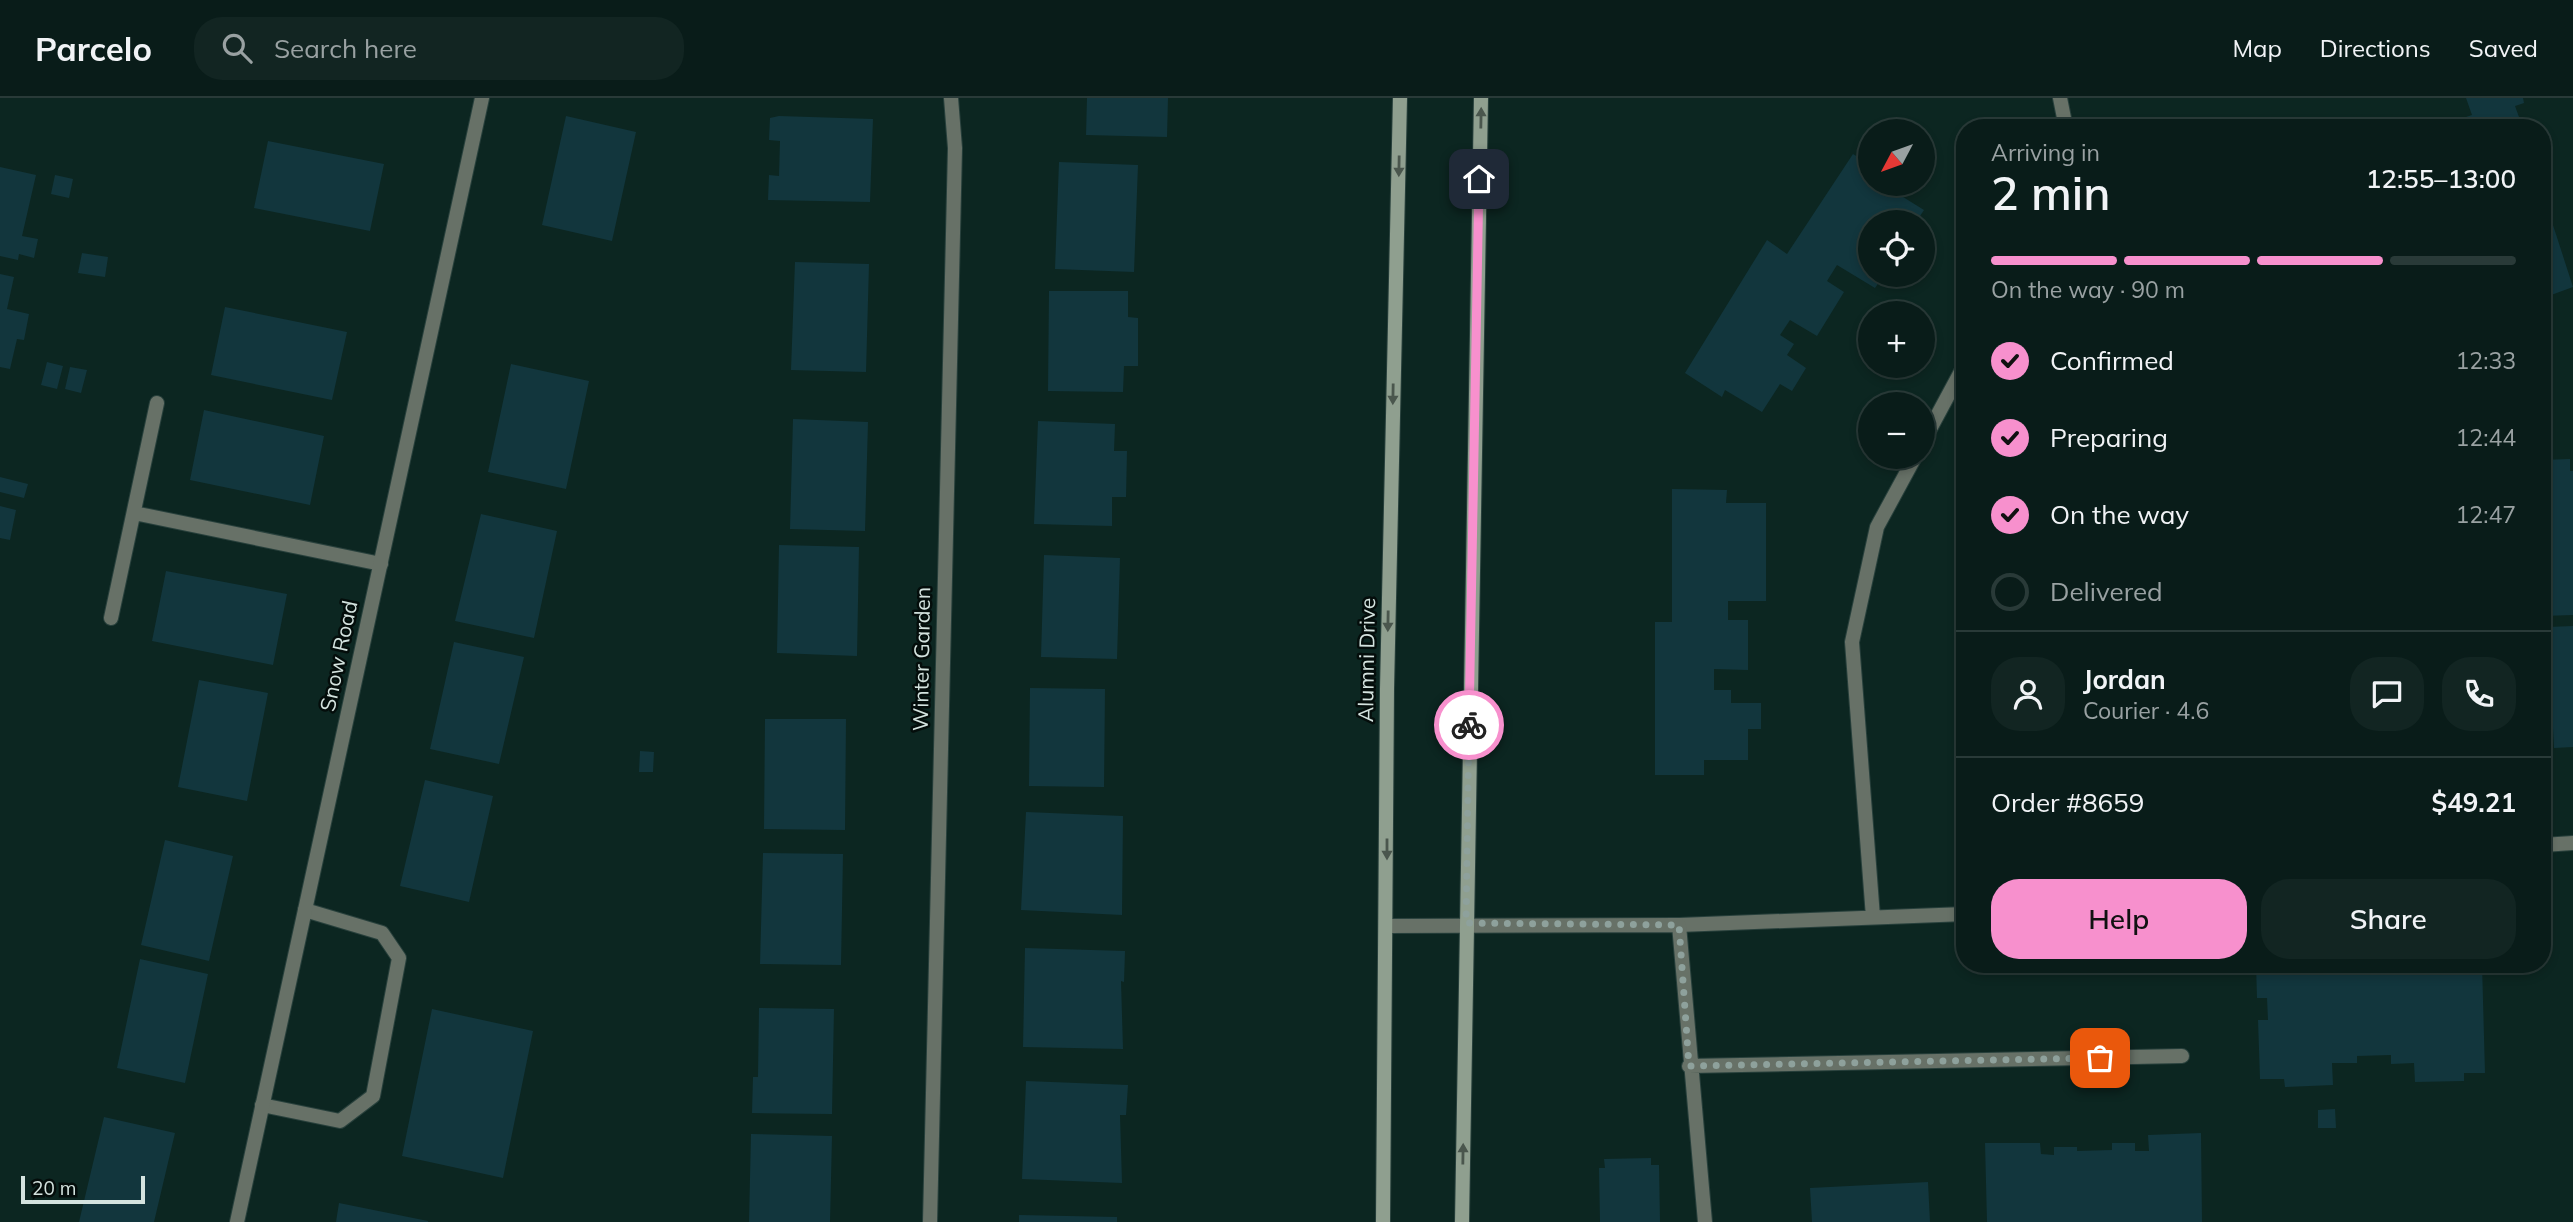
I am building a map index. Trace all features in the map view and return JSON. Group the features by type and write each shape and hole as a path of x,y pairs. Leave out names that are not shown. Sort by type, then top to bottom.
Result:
{"main road":[{"name":"Alumni Drive","path":"1383,1222 1387,689 1400,98"},
{"path":"1462,1222 1481,98"}],"street":[{"name":"Snow Road","path":"237,1222 482,98"},
{"name":"Winter Garden","path":"930,1222 955,148 951,98"},
{"path":"2060,98 2064,119"},
{"path":"1935,420 1956,381"},
{"path":"111,618 157,403"},
{"path":"1873,917 1852,642 1877,527 1908,469"},
{"path":"134,513 380,564"},
{"path":"2551,845 2573,844"},
{"path":"262,1105 340,1121 373,1096 398,958 382,933 304,911"},
{"path":"1386,926 1466,923 1679,925 1956,914"},
{"path":"1679,925 1689,1066 1705,1222"},
{"path":"1689,1066 2182,1056"}],"building":[{"path":"1087,98 1168,98 1167,137 1086,135"},
{"path":"2466,98 2523,98 2524,103 2515,106 2520,119 2460,119 2472,115"},
{"path":"566,116 636,132 612,241 542,225"},
{"path":"770,118 873,119 870,202 768,200 769,175 779,176 780,141 769,140"},
{"path":"268,141 384,164 370,231 254,208"},
{"path":"1853,154 1858,157 1858,196 1901,196 1924,210 1858,210 1858,278 1837,265 1827,281 1844,292 1817,336 1790,320 1780,335 1794,344 1787,355 1806,368 1792,391 1780,384 1762,412 1725,390 1722,397 1685,373 1767,240 1787,254"},
{"path":"1059,162 1138,165 1134,272 1055,269"},
{"path":"0,167 36,175 22,236 38,239 34,258 19,254 18,260 0,256"},
{"path":"55,175 73,179 69,198 51,194"},
{"path":"2551,222 2573,287 2551,295"},
{"path":"82,253 108,257 105,277 78,273"},
{"path":"795,262 869,264 866,372 791,370"},
{"path":"0,274 14,277 7,309 29,314 24,340 17,339 10,369 0,367"},
{"path":"1049,291 1128,291 1128,317 1138,318 1138,366 1124,366 1123,392 1048,391"},
{"path":"225,307 347,332 332,400 211,375"},
{"path":"47,362 63,366 57,389 41,385"},
{"path":"511,364 589,381 566,489 488,472"},
{"path":"70,367 87,370 81,393 65,389"},
{"path":"204,410 324,436 310,505 190,480"},
{"path":"793,419 868,422 865,531 790,529"},
{"path":"1038,421 1115,424 1114,451 1127,451 1126,497 1112,497 1112,526 1034,524"},
{"path":"2570,459 2570,471 2573,471 2573,615 2551,616 2551,460"},
{"path":"0,477 28,484 24,498 0,492"},
{"path":"1672,489 1727,490 1726,503 1766,503 1766,601 1728,601 1728,620 1748,620 1748,670 1714,669 1714,690 1731,690 1731,703 1761,703 1761,729 1748,729 1748,760 1704,760 1704,775 1655,775 1655,622 1672,622"},
{"path":"0,506 16,510 10,540 0,538"},
{"path":"481,514 557,531 534,638 455,621"},
{"path":"779,545 859,547 857,656 777,653"},
{"path":"1044,555 1120,558 1117,659 1041,657"},
{"path":"166,571 287,594 273,665 152,641"},
{"path":"2573,626 2573,747 2554,748 2551,627"},
{"path":"454,642 524,657 499,764 430,749"},
{"path":"199,680 268,693 247,801 178,787"},
{"path":"1030,688 1105,689 1104,787 1029,786"},
{"path":"765,719 846,719 845,830 764,829"},
{"path":"640,751 654,752 653,772 639,772"},
{"path":"425,780 493,796 469,902 400,886"},
{"path":"1026,812 1123,816 1122,915 1021,910"},
{"path":"165,840 233,856 209,961 141,945"},
{"path":"763,853 843,854 841,965 760,964"},
{"path":"1025,948 1125,951 1124,982 1121,981 1123,1049 1023,1047"},
{"path":"140,959 208,974 185,1083 117,1068"},
{"path":"2256,973 2482,973 2485,1073 2464,1073 2464,1081 2415,1082 2414,1063 2391,1064 2391,1055 2357,1056 2357,1063 2332,1063 2333,1085 2285,1087 2284,1079 2260,1079 2258,1020 2268,1020 2267,998 2257,998"},
{"path":"759,1008 834,1009 832,1114 752,1113 753,1077 758,1077"},
{"path":"432,1009 533,1031 503,1178 402,1156"},
{"path":"1026,1081 1128,1085 1126,1115 1120,1115 1122,1183 1022,1179"},
{"path":"2335,1109 2336,1128 2318,1128 2318,1110"},
{"path":"104,1117 175,1133 154,1222 79,1222"},
{"path":"2201,1133 2202,1222 1987,1222 1985,1143 2040,1143 2041,1154 2054,1155 2054,1147 2077,1147 2077,1151 2112,1150 2112,1143 2135,1143 2135,1151 2149,1151 2148,1135"},
{"path":"751,1134 832,1136 830,1222 749,1222"},
{"path":"1651,1158 1651,1165 1659,1165 1660,1222 1600,1222 1599,1168 1605,1168 1604,1159"},
{"path":"1928,1182 1930,1222 1812,1222 1810,1188"},
{"path":"339,1203 428,1221 428,1222 336,1222"},
{"path":"1019,1215 1117,1217 1117,1222 1019,1222"}],"way so far":[{"path":"1469,725 1466,923 1679,925 1689,1066 2100,1058"}],"route":[{"path":"1469,725 1479,179"}]}
